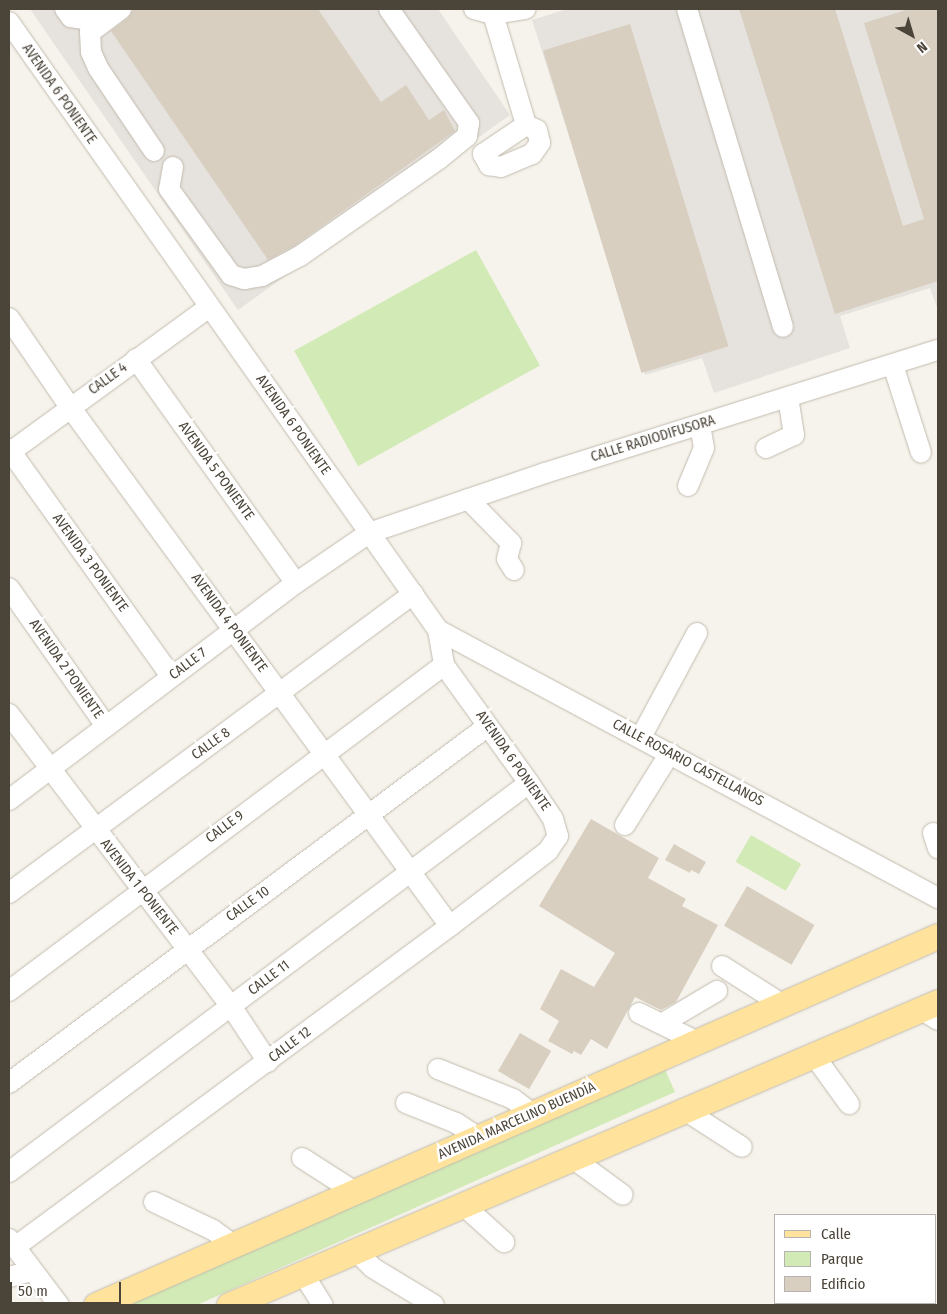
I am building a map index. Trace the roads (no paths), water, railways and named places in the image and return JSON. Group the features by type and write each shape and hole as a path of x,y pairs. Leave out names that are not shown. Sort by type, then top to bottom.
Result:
{"main road":[{"name":"AVENIDA MARCELINO BUENDÍA","path":"96,1305 938,936"},
{"path":"229,1305 813,1054 933,1010"}],"street":[{"path":"65,9 70,17 84,19 104,9"},
{"path":"121,9 90,32 91,52 98,68 154,151"},
{"path":"173,167 169,189 231,275 244,279 262,276 300,256 439,159 468,136 469,123 389,9"},
{"path":"526,9 483,12 526,125"},
{"path":"687,9 783,327"},
{"name":"AVENIDA 6 PONIENTE","path":"9,22 438,630 444,665 529,783 553,820 558,836"},
{"name":"CALLE 4","path":"9,452 209,307"},
{"name":"AVENIDA 4 PONIENTE","path":"9,318 70,407 413,872 450,926"},
{"name":"CALLE RADIODIFUSORA","path":"369,533 468,499 938,350"},
{"name":"AVENIDA 5 PONIENTE","path":"136,359 296,583"},
{"path":"893,365 921,453"},
{"path":"766,448 794,435 788,398"},
{"path":"688,486 704,448 700,425"},
{"name":"AVENIDA 3 PONIENTE","path":"9,452 171,676"},
{"path":"468,499 510,543 507,559 514,570"},
{"name":"CALLE 7","path":"9,800 296,583 369,533"},
{"name":"AVENIDA 2 PONIENTE","path":"9,588 106,726"},
{"name":"CALLE 8","path":"9,893 412,594"},
{"name":"CALLE ROSARIO CASTELLANOS","path":"438,630 641,737 938,898"},
{"path":"641,737 697,633"},
{"name":"CALLE 9","path":"9,991 141,890 444,665"},
{"name":"AVENIDA 1 PONIENTE","path":"9,714 94,830 231,1006 268,1062"},
{"name":"CALLE 10","path":"9,1084 488,726"},
{"path":"625,825 670,753"},
{"name":"CALLE 11","path":"9,1172 413,872 529,783"},
{"name":"CALLE 12","path":"12,1243 268,1062 548,851 558,836"},
{"path":"722,966 783,1005"},
{"path":"663,1023 717,991"},
{"path":"639,1012 698,1042"},
{"path":"813,1054 848,1104"},
{"path":"438,1069 513,1099 533,1114"},
{"path":"406,1103 456,1123 479,1138"},
{"path":"683,1109 742,1147"},
{"path":"571,1157 623,1196"},
{"path":"302,1158 355,1192"},
{"path":"154,1202 214,1230 234,1245"},
{"path":"462,1204 504,1242"},
{"path":"12,1243 59,1305"},
{"path":"355,1250 373,1268 434,1305"},
{"path":"9,1277 32,1270"},
{"path":"302,1272 323,1305"}]}
